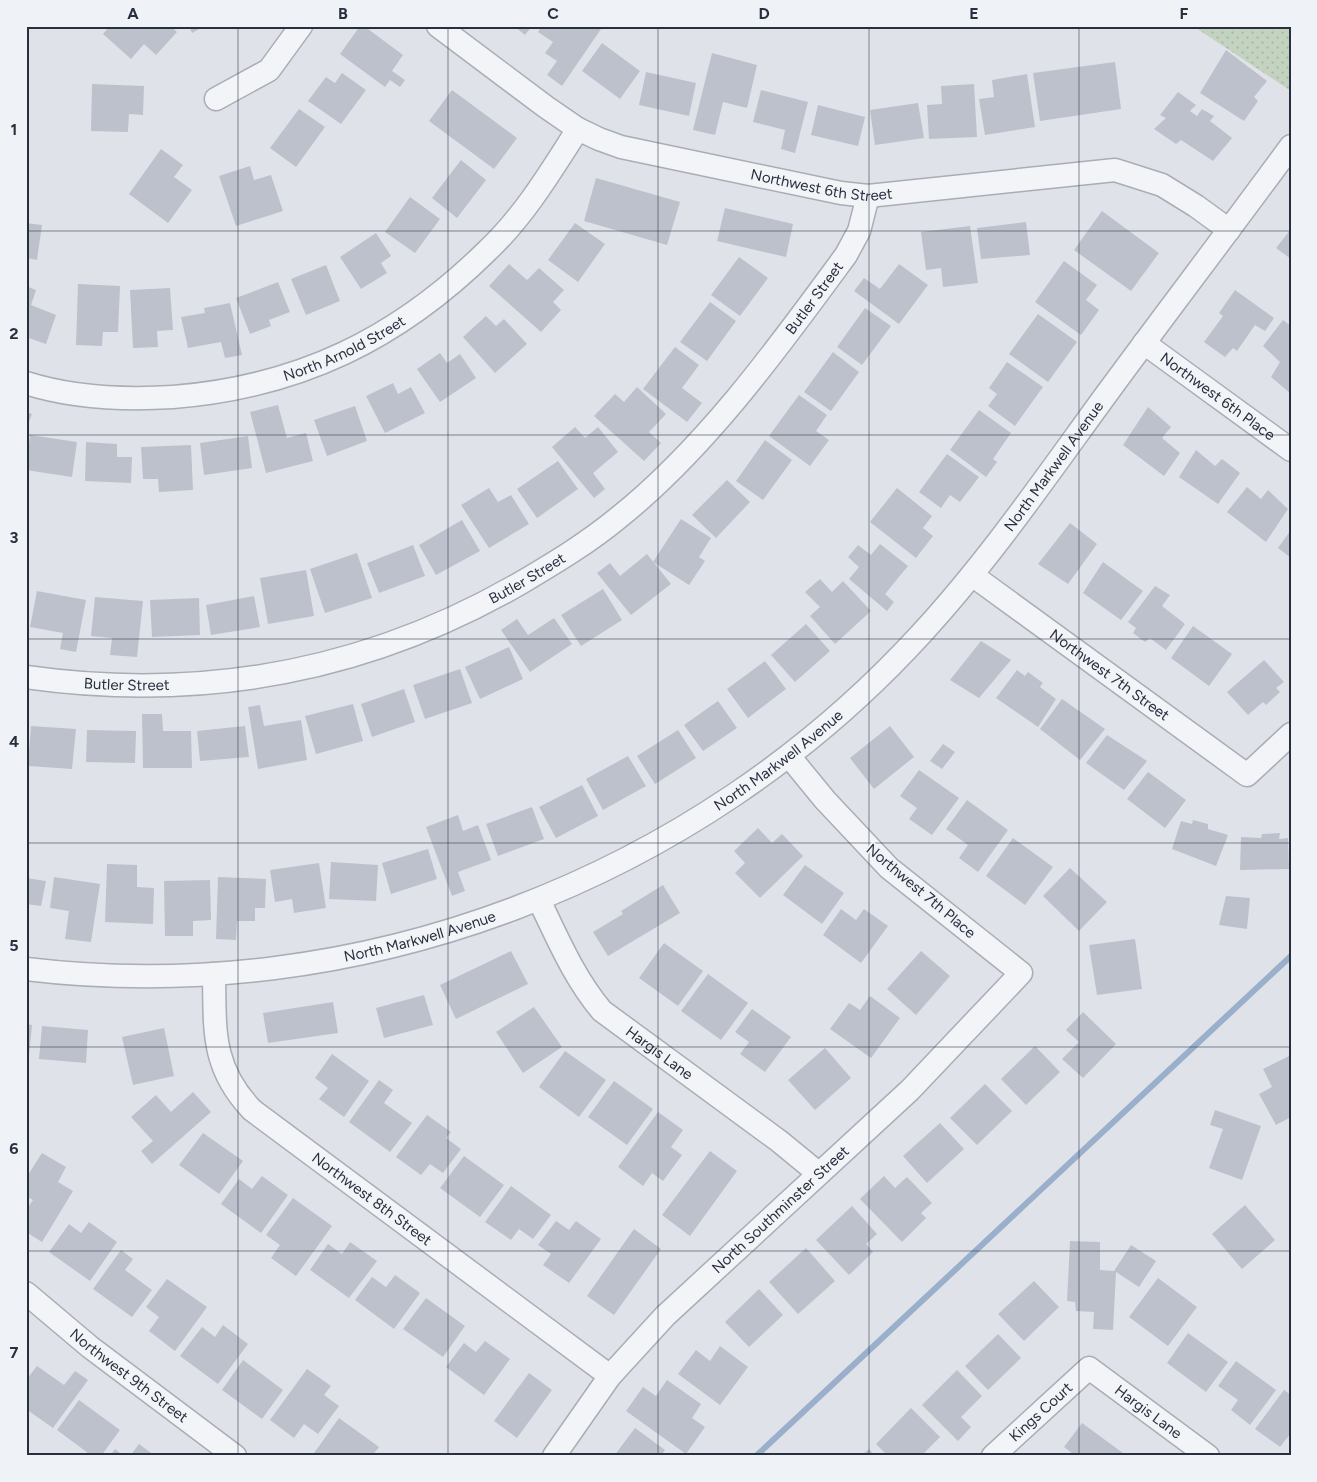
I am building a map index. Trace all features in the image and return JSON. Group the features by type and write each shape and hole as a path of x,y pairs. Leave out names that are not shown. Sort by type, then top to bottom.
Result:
{"street":[{"path":"216,99 269,70 301,26"},
{"name":"Northwest 6th Street","path":"438,26 578,129 621,147 813,188 868,196 1115,170 1162,185 1196,206 1229,230"},
{"name":"North Arnold Street","path":"26,383 79,394 134,400 248,387 314,368 365,344 404,320 453,284 490,249 523,211 578,129"},
{"name":"North Markwell Avenue","path":"26,969 118,976 214,974 311,963 395,947 479,922 539,900 614,866 676,834 707,815 789,756 880,675 920,636 1000,540 1291,146"},
{"name":"Butler Street","path":"26,677 60,682 171,686 242,680 303,670 376,649 489,601 552,564 618,518 694,447 730,405 846,254 859,231 868,196"},
{"name":"Northwest 6th Place","path":"1144,343 1291,450"},
{"name":"Northwest 7th Street","path":"972,575 1247,775 1291,734"},
{"name":"Northwest 7th Place","path":"789,756 825,800 889,868 1021,973"},
{"name":"Hargis Lane","path":"539,900 570,965 587,994 602,1011 779,1141 818,1173"},
{"name":"North Southminster Street","path":"554,1456 610,1376 665,1316 746,1244 818,1173 910,1090 1021,973"},
{"name":"Northwest 8th Street","path":"214,974 219,1056 227,1077 237,1093 252,1110 610,1376"},
{"name":"Northwest 9th Street","path":"26,1293 83,1341 235,1456"},
{"name":"Hargis Lane","path":"1089,1368 1208,1456"},
{"name":"Kings Court","path":"993,1456 1089,1368"}],"green space":[{"path":"1193,26 1291,26 1291,91"}],"building":[{"path":"110,26 171,26 177,32 156,55 144,44 131,59 103,34"},
{"path":"189,26 205,26 192,33"},
{"path":"360,26 364,26 403,55 392,71 405,80 400,87 390,80 385,87 340,54"},
{"path":"514,26 532,26 525,35"},
{"path":"542,26 576,26 580,29 582,26 603,26 562,86 547,75 557,61 545,53 553,42 538,32"},
{"path":"602,43 640,71 620,99 582,71"},
{"path":"1226,50 1267,81 1254,97 1258,101 1244,121 1200,93"},
{"path":"712,53 757,65 747,108 723,102 715,135 693,130"},
{"path":"1115,62 1121,109 1040,121 1033,73"},
{"path":"646,72 696,83 689,116 639,105"},
{"path":"342,73 366,90 341,124 308,101 326,77 335,83"},
{"path":"1027,74 1035,127 985,135 979,99 994,97 992,80"},
{"path":"92,84 144,86 143,115 129,114 128,132 91,131"},
{"path":"974,84 977,137 929,139 927,105 942,104 941,86"},
{"path":"452,90 517,138 494,169 429,121"},
{"path":"761,90 808,102 795,153 781,149 785,130 753,122"},
{"path":"1178,92 1196,105 1190,111 1197,116 1202,109 1214,116 1210,121 1232,138 1213,161 1181,140 1176,144 1154,129 1166,118 1160,115"},
{"path":"918,103 924,138 875,145 870,110"},
{"path":"818,105 865,117 858,146 811,135"},
{"path":"299,109 325,127 296,167 270,148"},
{"path":"161,149 183,165 174,177 192,190 168,223 129,194"},
{"path":"461,160 486,180 457,218 432,198"},
{"path":"250,166 254,180 271,175 283,211 236,226 219,176"},
{"path":"596,178 680,202 667,245 584,221"},
{"path":"410,197 440,219 415,253 385,232"},
{"path":"725,208 793,224 786,257 717,241"},
{"path":"1102,211 1159,253 1131,291 1074,250"},
{"path":"1026,222 1030,255 981,259 977,228"},
{"path":"26,223 42,225 37,260 26,258"},
{"path":"575,223 605,244 578,282 548,260"},
{"path":"970,226 978,283 943,287 941,268 926,270 921,232"},
{"path":"1291,229 1291,259 1276,248"},
{"path":"376,233 391,256 381,263 387,273 361,289 340,257"},
{"path":"739,257 768,278 740,316 711,295"},
{"path":"1064,261 1097,285 1086,300 1099,310 1081,335 1035,302"},
{"path":"509,264 527,280 539,268 564,290 553,302 561,310 541,332 489,286"},
{"path":"899,264 928,285 899,324 854,291 864,278 880,289"},
{"path":"326,265 340,301 306,315 291,279"},
{"path":"278,282 290,312 269,320 271,326 250,334 236,298"},
{"path":"78,284 120,286 118,332 103,332 102,346 76,345"},
{"path":"26,286 36,290 31,305 56,315 46,344 26,337"},
{"path":"170,288 173,330 157,331 158,347 133,348 130,290"},
{"path":"1235,290 1274,318 1265,331 1255,325 1237,351 1233,348 1225,357 1204,342 1223,316 1219,313"},
{"path":"710,302 736,321 707,361 680,342"},
{"path":"230,303 242,355 225,358 221,342 188,348 181,317 205,313 204,308"},
{"path":"865,308 891,326 862,365 837,347"},
{"path":"1038,314 1077,342 1048,382 1009,354"},
{"path":"486,316 496,326 504,319 527,344 495,373 463,337"},
{"path":"1283,320 1291,326 1290,393 1271,377 1280,362 1263,346"},
{"path":"675,347 699,365 682,388 702,403 687,422 643,389"},
{"path":"833,352 859,372 831,411 804,392"},
{"path":"440,353 447,363 460,354 476,378 440,402 417,369"},
{"path":"1007,362 1043,387 1015,426 988,406 997,394 989,388"},
{"path":"393,383 398,394 411,387 425,413 385,433 366,396"},
{"path":"637,387 666,414 649,432 661,443 644,461 594,416 615,394 624,402"},
{"path":"799,395 827,415 816,431 829,440 810,466 769,436"},
{"path":"278,405 287,438 306,433 313,461 266,473 250,412"},
{"path":"355,406 367,441 327,456 314,420"},
{"path":"1148,407 1171,427 1162,438 1180,453 1164,476 1123,445"},
{"path":"979,410 1011,433 993,459 997,462 986,477 950,450"},
{"path":"26,412 32,414 26,429"},
{"path":"575,427 585,438 598,427 618,452 593,473 605,489 594,498 552,447"},
{"path":"30,435 77,442 72,477 26,470"},
{"path":"248,436 252,468 204,475 200,443"},
{"path":"765,440 792,460 763,500 736,481"},
{"path":"86,442 117,444 117,457 132,457 131,483 85,481"},
{"path":"191,445 193,490 159,492 158,479 143,479 141,447"},
{"path":"1196,450 1215,466 1222,459 1240,473 1218,504 1179,477"},
{"path":"947,454 979,477 960,502 950,495 941,508 919,492"},
{"path":"558,461 578,489 537,518 517,489"},
{"path":"727,480 750,502 716,538 692,515"},
{"path":"1247,487 1261,499 1268,490 1288,509 1266,542 1227,512"},
{"path":"489,488 498,502 511,495 529,524 489,548 461,505"},
{"path":"897,488 932,516 923,528 933,536 916,558 870,522"},
{"path":"681,519 711,538 699,557 705,561 689,585 653,562"},
{"path":"462,520 480,551 436,575 419,545"},
{"path":"1070,523 1097,544 1068,584 1038,564"},
{"path":"1291,530 1291,558 1278,548"},
{"path":"880,544 908,566 885,594 894,602 887,611 849,579 859,567 848,557 858,545 871,555"},
{"path":"413,545 425,576 379,593 367,563"},
{"path":"357,553 372,598 325,613 310,569"},
{"path":"647,554 671,584 631,615 597,573 610,563 620,576"},
{"path":"1103,562 1143,591 1121,620 1083,593"},
{"path":"306,570 314,616 268,624 260,578"},
{"path":"820,579 832,592 843,581 871,611 835,644 810,616 820,607 805,592"},
{"path":"1155,586 1170,595 1162,606 1185,624 1166,650 1150,638 1145,642 1133,633 1136,628 1128,622"},
{"path":"603,589 622,620 581,646 561,615"},
{"path":"37,591 86,600 76,652 60,649 63,633 30,627"},
{"path":"254,596 260,627 211,635 206,605"},
{"path":"95,597 143,601 137,657 110,655 112,638 91,636"},
{"path":"199,598 200,635 152,637 150,600"},
{"path":"554,618 572,644 530,672 501,630 517,619 528,635"},
{"path":"806,624 830,651 795,682 771,655"},
{"path":"1193,626 1232,654 1209,686 1171,658"},
{"path":"981,641 1011,660 979,698 950,680"},
{"path":"509,647 523,679 480,699 465,667"},
{"path":"1264,660 1284,682 1276,688 1280,692 1266,705 1263,702 1248,715 1227,692"},
{"path":"765,661 786,689 748,718 727,689"},
{"path":"460,669 472,703 425,719 413,685"},
{"path":"1017,670 1025,676 1028,672 1043,683 1040,687 1056,699 1038,727 996,698"},
{"path":"404,689 415,722 372,737 361,704"},
{"path":"1062,699 1105,729 1080,760 1040,729"},
{"path":"718,701 737,728 703,751 684,725"},
{"path":"353,704 363,741 316,754 305,716"},
{"path":"260,705 264,726 301,720 307,760 258,769 248,707"},
{"path":"142,714 162,714 163,731 191,731 192,768 143,768"},
{"path":"31,726 76,729 72,769 28,766"},
{"path":"245,726 249,757 200,761 197,731"},
{"path":"890,726 914,757 874,789 850,758"},
{"path":"87,730 136,731 135,763 86,762"},
{"path":"678,730 696,758 655,784 637,756"},
{"path":"1107,735 1147,761 1124,790 1086,763"},
{"path":"943,744 955,752 942,769 930,761"},
{"path":"628,756 646,786 603,810 586,779"},
{"path":"919,770 959,798 932,835 909,819 917,808 900,796"},
{"path":"1148,772 1186,800 1165,828 1127,799"},
{"path":"582,785 598,816 556,838 539,807"},
{"path":"967,800 1008,830 978,872 959,858 968,845 946,829"},
{"path":"532,807 544,839 498,856 486,824"},
{"path":"458,815 463,831 478,825 491,860 458,872 465,891 452,896 426,827"},
{"path":"1193,820 1208,824 1208,829 1228,835 1216,866 1172,849 1181,821 1192,824"},
{"path":"758,828 772,843 782,834 803,856 760,898 735,873 745,863 734,851"},
{"path":"1280,833 1279,839 1288,838 1289,869 1240,870 1241,837 1261,838 1262,834"},
{"path":"1013,838 1053,867 1025,905 986,876"},
{"path":"428,849 437,879 391,894 382,863"},
{"path":"331,862 378,865 376,901 329,899"},
{"path":"319,863 326,908 294,913 292,899 275,902 270,870"},
{"path":"107,864 137,865 137,887 154,888 153,924 105,922"},
{"path":"805,865 844,893 822,924 783,895"},
{"path":"1070,868 1107,902 1079,931 1043,896"},
{"path":"54,877 100,884 91,942 65,939 69,911 50,908"},
{"path":"218,877 266,879 265,908 255,908 255,921 237,921 236,940 216,939"},
{"path":"26,878 46,881 41,906 26,904"},
{"path":"210,880 211,920 193,921 193,936 165,936 164,881"},
{"path":"663,885 680,913 608,956 593,932 623,914 621,911"},
{"path":"1226,896 1250,898 1247,929 1219,925"},
{"path":"841,909 856,920 864,909 888,926 861,963 823,935"},
{"path":"1135,939 1142,989 1097,995 1089,945"},
{"path":"664,943 703,971 678,1006 639,978"},
{"path":"511,951 528,984 456,1019 440,985"},
{"path":"921,951 950,976 916,1015 887,989"},
{"path":"708,974 748,1003 721,1040 681,1011"},
{"path":"424,995 433,1025 384,1038 376,1008"},
{"path":"870,996 900,1018 871,1058 830,1029 849,1003 860,1010"},
{"path":"333,1002 338,1033 268,1043 263,1013"},
{"path":"534,1007 562,1047 523,1073 496,1032"},
{"path":"752,1009 791,1037 765,1072 740,1054 749,1042 735,1032"},
{"path":"1083,1012 1116,1044 1083,1078 1062,1059 1079,1042 1066,1030"},
{"path":"26,1024 32,1025 28,1066 26,1066"},
{"path":"42,1026 88,1030 86,1063 39,1059"},
{"path":"164,1028 174,1076 133,1085 122,1037"},
{"path":"1035,1046 1060,1072 1026,1105 1001,1079"},
{"path":"825,1048 851,1078 815,1110 788,1080"},
{"path":"565,1051 606,1080 579,1117 539,1087"},
{"path":"332,1054 369,1081 344,1117 319,1099 328,1088 315,1078"},
{"path":"1291,1055 1291,1117 1276,1125 1259,1094 1272,1087 1263,1069"},
{"path":"379,1080 393,1090 384,1103 412,1123 390,1152 349,1122"},
{"path":"614,1081 653,1109 627,1145 588,1117"},
{"path":"985,1084 1012,1111 977,1145 950,1118"},
{"path":"193,1092 211,1112 152,1164 141,1151 153,1141 131,1117 156,1095 171,1112"},
{"path":"1215,1110 1261,1126 1242,1180 1209,1168 1223,1129 1210,1125"},
{"path":"658,1112 683,1130 671,1147 682,1155 663,1181 652,1173 643,1186 618,1167"},
{"path":"427,1115 451,1132 446,1138 461,1149 443,1173 430,1164 421,1175 396,1157"},
{"path":"940,1123 964,1149 927,1183 903,1156"},
{"path":"203,1133 243,1161 219,1194 179,1165"},
{"path":"710,1151 737,1171 690,1236 662,1215"},
{"path":"42,1153 66,1167 58,1182 73,1191 42,1242 26,1232 26,1210 33,1200 26,1196 26,1178"},
{"path":"464,1156 504,1185 480,1217 440,1188"},
{"path":"262,1176 288,1195 261,1233 221,1204 239,1179 252,1189"},
{"path":"884,1176 895,1188 907,1177 932,1203 921,1213 926,1218 902,1242 860,1199"},
{"path":"511,1186 551,1215 533,1239 519,1229 511,1240 485,1222"},
{"path":"293,1198 332,1226 296,1276 271,1258 280,1245 266,1235"},
{"path":"1245,1205 1275,1240 1242,1269 1212,1234"},
{"path":"852,1206 877,1234 866,1244 873,1252 849,1275 816,1240"},
{"path":"556,1221 569,1230 576,1221 601,1239 569,1283 543,1265 551,1254 538,1245"},
{"path":"89,1222 117,1242 90,1281 49,1252 69,1224 81,1233"},
{"path":"634,1229 661,1249 614,1315 587,1296"},
{"path":"1070,1241 1100,1242 1100,1270 1114,1271 1131,1245 1156,1261 1139,1287 1116,1272 1113,1330 1093,1329 1094,1312 1076,1311 1075,1302 1067,1301"},
{"path":"350,1242 377,1261 349,1298 310,1270 328,1244 342,1254"},
{"path":"806,1248 835,1281 798,1314 769,1282"},
{"path":"121,1250 133,1259 125,1270 152,1290 132,1317 93,1289"},
{"path":"395,1275 420,1293 394,1329 355,1300 372,1277 386,1287"},
{"path":"1158,1278 1197,1307 1168,1346 1129,1317"},
{"path":"167,1279 207,1307 175,1351 149,1331 159,1317 146,1307"},
{"path":"1034,1281 1059,1307 1024,1341 998,1314"},
{"path":"759,1289 783,1315 749,1347 725,1322"},
{"path":"426,1298 465,1326 443,1357 403,1329"},
{"path":"223,1325 248,1344 218,1384 180,1356 202,1327 215,1337"},
{"path":"1188,1333 1228,1362 1206,1392 1167,1363"},
{"path":"998,1334 1021,1358 988,1390 965,1366"},
{"path":"485,1341 510,1359 484,1395 446,1367 464,1343 476,1352"},
{"path":"720,1346 748,1367 720,1405 678,1374 696,1350 710,1361"},
{"path":"243,1360 283,1390 262,1419 222,1390"},
{"path":"1236,1361 1276,1390 1250,1425 1231,1410 1238,1400 1218,1386"},
{"path":"37,1366 64,1385 75,1371 88,1380 53,1428 26,1409 26,1380"},
{"path":"307,1369 331,1386 324,1395 339,1406 318,1434 304,1424 294,1438 270,1420"},
{"path":"957,1370 982,1396 961,1417 971,1427 958,1441 922,1405"},
{"path":"529,1373 552,1390 517,1438 494,1421"},
{"path":"667,1380 701,1404 692,1418 705,1427 686,1454 626,1411 643,1387 656,1396"},
{"path":"1284,1390 1291,1395 1291,1433 1280,1447 1255,1429"},
{"path":"79,1400 120,1430 101,1456 92,1456 57,1430"},
{"path":"911,1408 940,1437 921,1456 888,1456 876,1444"},
{"path":"339,1418 379,1447 372,1456 319,1456 314,1453"},
{"path":"1082,1423 1127,1456 1076,1456 1064,1447"},
{"path":"635,1428 665,1450 661,1456 614,1456"},
{"path":"139,1444 155,1456 130,1456"},
{"path":"115,1449 124,1456 110,1456"},
{"path":"869,1449 875,1456 861,1456"}],"waterway":[{"path":"756,1456 1291,956"}]}
